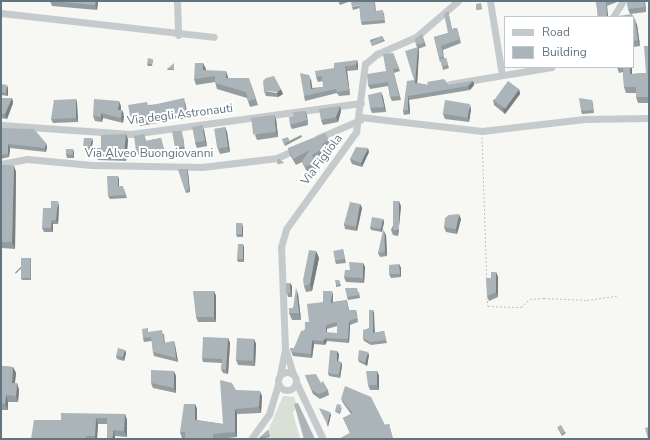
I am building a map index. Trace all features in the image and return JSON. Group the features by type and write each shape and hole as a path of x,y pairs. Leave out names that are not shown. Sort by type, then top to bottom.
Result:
{"street":[{"path":"177,1 178,34"},
{"name":"Via Figliola","path":"280,375 285,349 280,282 283,235 356,132 360,118 365,64 416,37 458,1"},
{"path":"490,1 502,75"},
{"path":"614,16 623,1"},
{"path":"1,13 214,37"},
{"path":"450,84 546,68"},
{"name":"Via degli Astronauti","path":"1,125 131,134 361,103"},
{"path":"360,118 482,131 570,120 649,118"},
{"name":"Via Alveo Buongiovanni","path":"1,164 27,159 92,165 202,167 277,158 360,118"},
{"path":"285,349 300,394 323,439"},
{"path":"251,439 262,426 276,396 280,375 285,372 293,374"},
{"path":"276,396 296,382"},
{"path":"278,384 300,394"}],"path":[{"path":"482,131 488,306 521,307 530,300 544,298 587,300 617,296"}],"shaded area":[{"path":"283,396 294,397 297,405 293,413 300,438 271,439 268,431"}],"building":[{"path":"52,1 96,1 95,5"},
{"path":"374,1 375,11 383,10 384,20 361,22 359,5 352,7 351,2"},
{"path":"596,1 606,1 607,16 598,16"},
{"path":"627,1 644,1 645,7 628,9"},
{"path":"481,3 482,8 476,9 476,4"},
{"path":"448,11 452,29 457,28 460,39 441,46 443,56 439,58 434,37 448,33 444,14"},
{"path":"632,14 633,16 618,16"},
{"path":"634,17 635,19 638,40 634,41"},
{"path":"422,34 424,43 416,45 415,39"},
{"path":"382,36 384,40 372,45 370,42"},
{"path":"644,46 649,46 649,97 636,97 636,87 624,87 623,68 630,68 630,74 646,73"},
{"path":"418,47 415,83 428,85 427,82 444,79 449,85 473,81 468,86 408,96 408,110 403,111 407,81 414,80 405,51"},
{"path":"393,53 399,68 393,69 399,96 390,97 388,82 368,85 367,74 386,71 383,54"},
{"path":"148,58 152,59 152,64 147,64"},
{"path":"446,58 448,65 442,67 440,59"},
{"path":"357,60 356,65 345,66 349,90 337,92 336,89 304,96 300,73 309,75 311,89 323,87 322,76 316,77 315,71 334,68 334,63"},
{"path":"174,63 174,69 167,69"},
{"path":"195,63 203,63 203,70 226,71 226,78 249,78 256,99 248,101 246,92 215,83 215,76 194,79"},
{"path":"274,76 281,89 277,92 264,91 263,81 266,78"},
{"path":"508,81 519,89 505,109 494,100"},
{"path":"1,84 7,85 6,93 1,92"},
{"path":"381,92 384,107 370,108 368,95"},
{"path":"1,98 12,98 5,114 1,114"},
{"path":"184,98 186,114 138,122 137,114 130,115 128,105 147,102 148,106"},
{"path":"579,98 592,100 593,110 581,111"},
{"path":"76,99 76,118 51,119 54,100"},
{"path":"94,99 119,101 118,110 122,110 121,118 101,113 101,117 93,116"},
{"path":"445,100 470,104 468,118 443,114"},
{"path":"340,106 336,117 321,120 319,109"},
{"path":"305,111 307,120 290,125 289,117 294,116 293,112"},
{"path":"274,115 276,132 253,135 251,118"},
{"path":"202,125 205,141 195,143 192,127"},
{"path":"225,127 228,147 217,148 214,129"},
{"path":"1,128 34,129 46,143 45,148 8,144 8,154 1,155"},
{"path":"172,131 182,131 184,146 175,148"},
{"path":"325,133 329,140 322,144 324,148 312,155 315,162 305,167 302,161 310,150 293,159 288,148"},
{"path":"126,134 124,154 95,154 96,148 101,148 101,135"},
{"path":"144,134 145,141 161,138 164,153 156,154 150,149 136,151 134,136"},
{"path":"301,135 284,144 282,139 288,137 289,141"},
{"path":"84,138 92,138 90,147 83,146"},
{"path":"356,147 368,148 361,163 350,159"},
{"path":"66,149 73,149 73,155 66,154"},
{"path":"278,158 283,162 277,163"},
{"path":"1,165 14,166 12,242 1,242"},
{"path":"178,169 187,169 189,190 185,190"},
{"path":"107,176 118,176 118,186 123,186 125,195 108,196"},
{"path":"51,201 58,201 56,220 52,220 51,228 42,228 43,208 51,208"},
{"path":"393,201 399,201 399,230 393,230"},
{"path":"350,202 360,204 356,227 344,224"},
{"path":"459,214 456,229 444,227 445,218 449,215"},
{"path":"372,217 383,219 381,229 370,227"},
{"path":"236,223 242,223 242,234 236,234"},
{"path":"383,230 385,252 378,253"},
{"path":"238,244 243,244 243,259 237,259"},
{"path":"343,249 345,259 335,261 333,251"},
{"path":"309,250 316,251 310,284 304,286 303,280"},
{"path":"21,258 30,258 30,278 21,278"},
{"path":"349,262 363,263 363,278 344,277 345,270 350,270"},
{"path":"399,264 400,274 389,274 389,265"},
{"path":"491,272 496,272 496,292 487,296 486,278 491,278"},
{"path":"335,280 339,280 340,284 336,285"},
{"path":"286,283 290,283 290,293 286,293"},
{"path":"296,288 299,313 289,313 289,308 293,308"},
{"path":"345,288 357,288 359,295 347,297"},
{"path":"193,291 214,291 214,317 196,317"},
{"path":"323,291 332,291 331,303 347,300 348,310 356,310 357,318 349,321 348,339 326,338 323,341 312,340 311,354 291,352 290,348 294,348 301,331 305,330 305,322 309,322 307,304 323,302","holes":["337,322 337,333 326,332 326,325"]},
{"path":"369,310 373,310 373,333 384,331 386,340 370,342 363,338 363,330 369,328"},
{"path":"148,328 148,332 162,330 164,343 174,341 176,358 153,352 151,337 143,338 142,329"},
{"path":"203,337 228,338 226,370 221,369 222,359 202,358"},
{"path":"237,338 254,339 253,361 236,360"},
{"path":"118,348 125,350 123,357 116,356"},
{"path":"330,350 337,351 337,361 341,362 339,375 328,373"},
{"path":"359,350 368,352 365,363 358,359"},
{"path":"1,366 13,367 12,383 17,383 16,396 6,395 5,404 1,403"},
{"path":"151,370 174,371 174,388 151,383"},
{"path":"366,371 377,371 377,385 368,385"},
{"path":"316,374 321,383 323,381 328,390 319,394 312,390 305,375"},
{"path":"220,380 232,383 236,390 260,391 259,407 235,409 235,432 213,434 213,439 185,439 185,432 180,432 184,404 195,404 195,420 223,424"},
{"path":"345,386 371,397 385,425 389,424 393,439 339,439 350,433 343,418 353,413 341,399"},
{"path":"298,403 315,439 304,439 294,404"},
{"path":"337,404 341,405 340,412 335,411"},
{"path":"319,408 330,412 327,424"},
{"path":"61,413 125,414 124,431 113,430 112,439 107,439 107,418 96,418 95,436 86,436 86,439 31,439 34,420 61,420"},
{"path":"561,425 565,432 562,434 558,427"},
{"path":"649,427 649,439 648,439 645,428"},
{"path":"268,430 270,435 259,438"}]}
